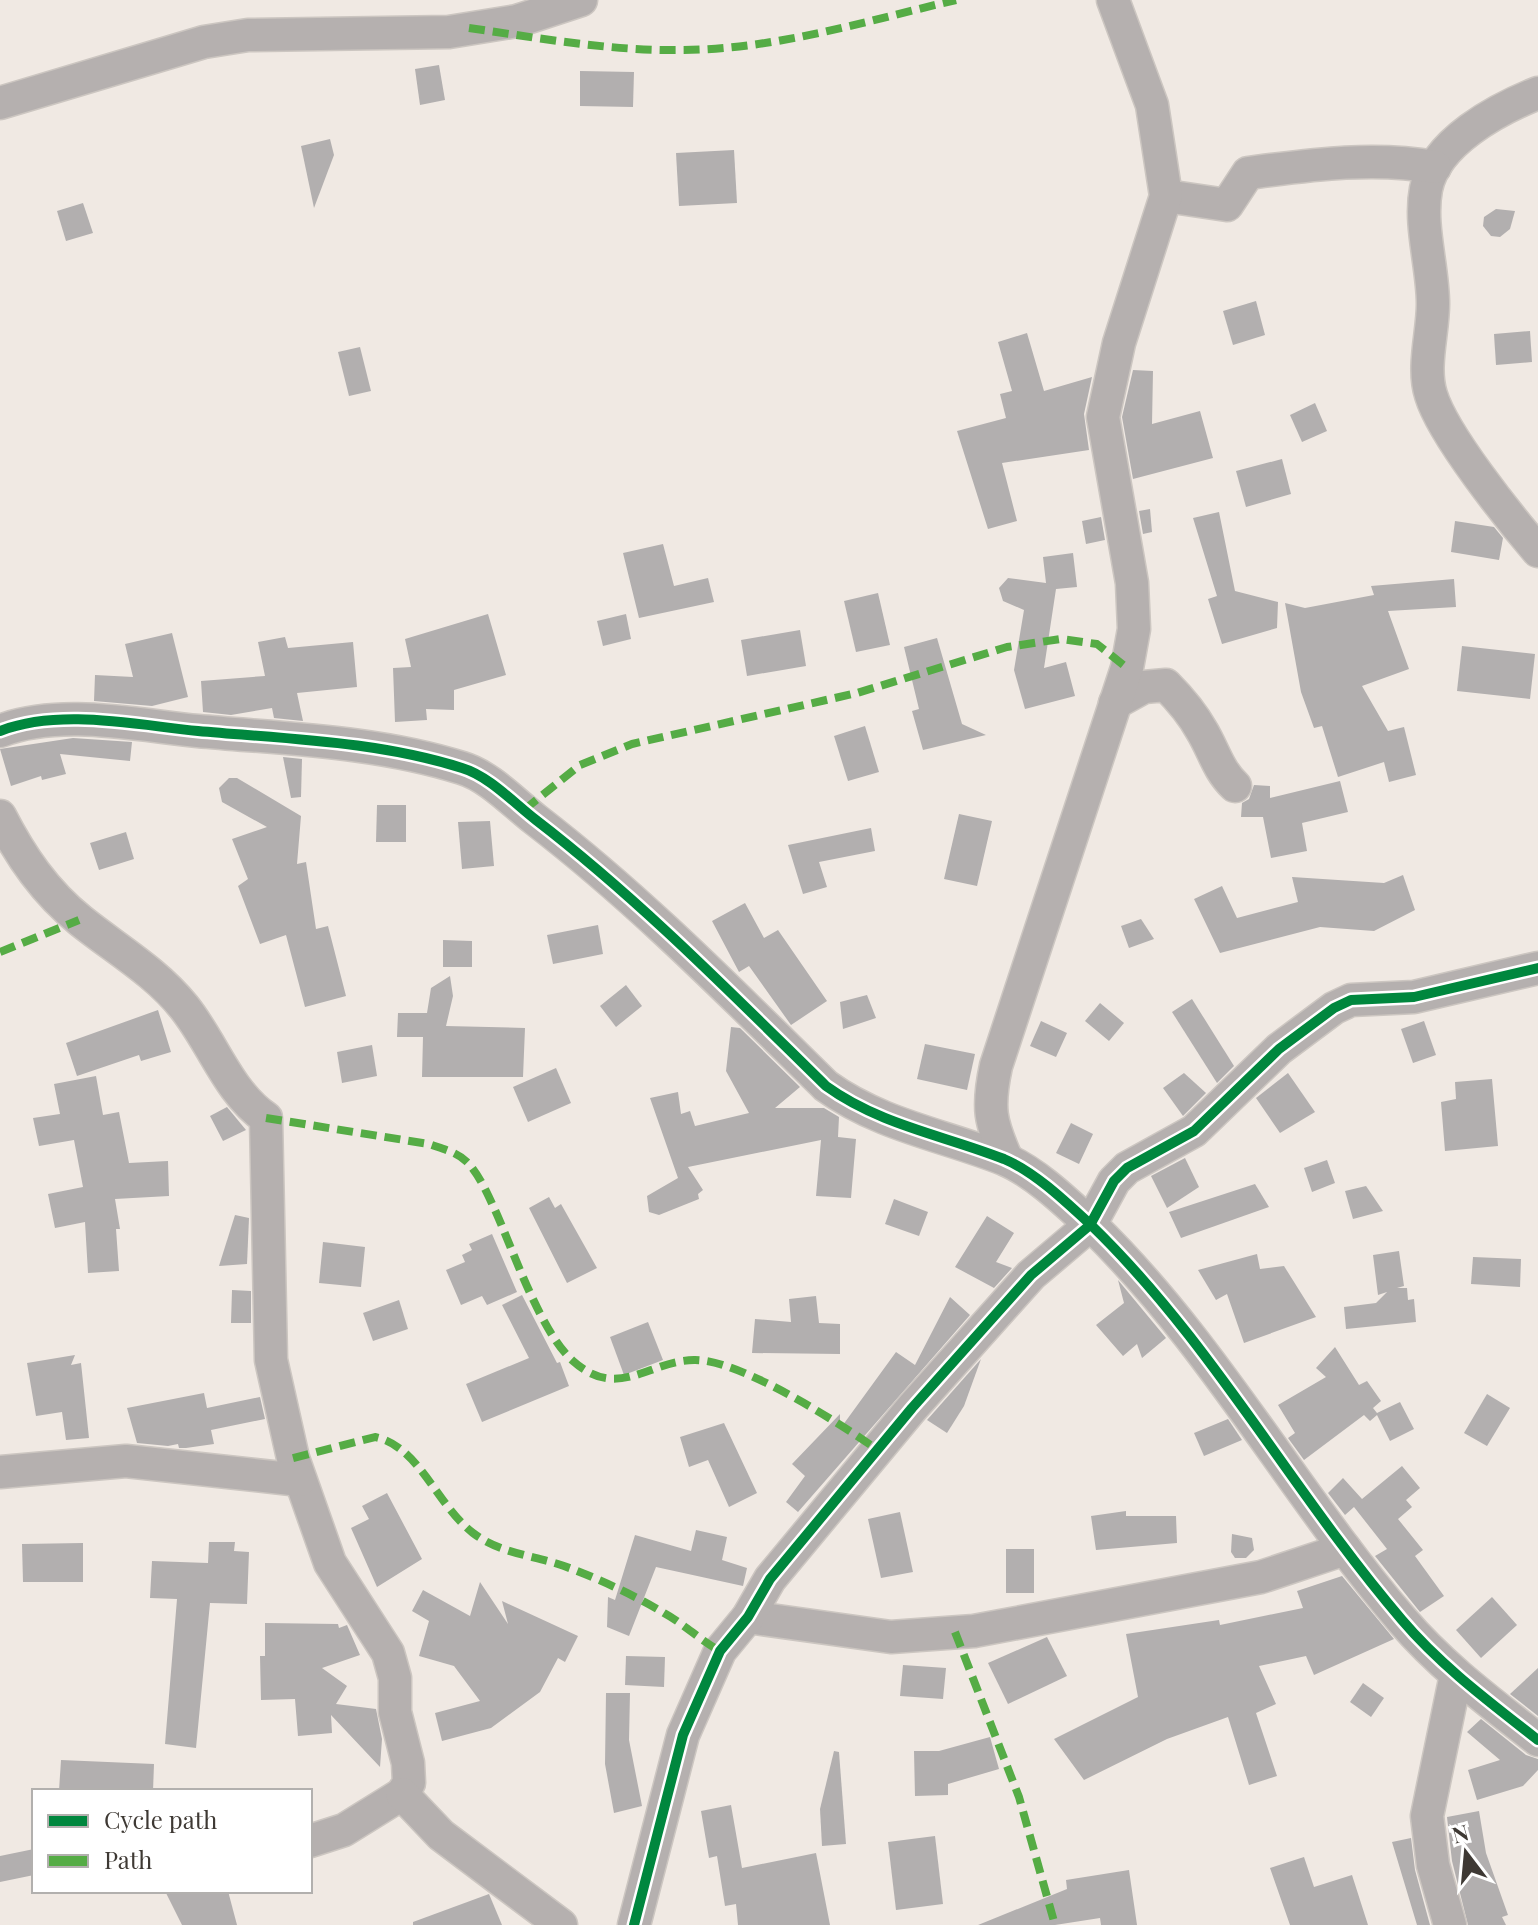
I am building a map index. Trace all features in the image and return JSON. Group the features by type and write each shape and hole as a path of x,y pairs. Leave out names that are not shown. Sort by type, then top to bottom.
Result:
{"street":[{"path":"0,103 204,42 248,35 449,32 517,21 581,0"},
{"path":"1007,1160 990,1122 989,1097 996,1066 1127,668 1134,629 1132,598 1103,417 1119,343 1166,196 1152,105 1113,0"},
{"path":"1538,93 1504,106 1454,144 1435,167 1426,188 1433,269 1430,394 1448,432 1538,551"},
{"path":"1166,196 1227,205 1248,173 1321,163 1400,161 1435,167"},
{"path":"1115,703 1144,687 1166,685 1188,711 1222,773 1235,786"},
{"path":"0,731 15,725 92,721 337,742 465,768 582,856 668,931 826,1086 845,1100 890,1122 1007,1160 1090,1225 1155,1295 1212,1366 1302,1495 1403,1622 1456,1675 1538,1740"},
{"path":"0,816 18,851 42,885 79,920 148,972 182,1005 245,1104 266,1118 271,1360 300,1480 330,1563 388,1653 395,1678 395,1712 408,1763 409,1783 402,1794 344,1830 312,1840"},
{"path":"634,1925 683,1735 720,1651 748,1617 770,1579 912,1408 1031,1275 1090,1225 1114,1181 1127,1168 1194,1131 1279,1049 1334,1008 1351,1000 1414,997 1538,968"},
{"path":"0,1472 126,1461 300,1480"},
{"path":"748,1617 891,1637 974,1631 1247,1580 1345,1549"},
{"path":"1450,1925 1433,1865 1427,1816 1456,1675"},
{"path":"402,1794 441,1835 561,1925"}],"building":[{"path":"439,65 445,100 420,105 415,69"},
{"path":"580,71 634,72 633,107 580,106"},
{"path":"330,139 334,155 314,208 301,146"},
{"path":"734,150 737,203 679,206 676,153"},
{"path":"83,203 93,233 66,241 57,211"},
{"path":"1496,209 1515,211 1510,229 1500,237 1491,236 1483,226 1484,217"},
{"path":"1256,301 1265,335 1233,345 1223,311"},
{"path":"1530,331 1532,362 1496,365 1494,334"},
{"path":"1027,333 1044,391 1092,377 1084,414 1089,450 1002,463 1017,521 988,529 957,431 1006,418 1000,394 1012,391 998,342"},
{"path":"360,347 371,391 349,396 338,352"},
{"path":"1133,370 1153,371 1152,424 1200,411 1213,458 1133,479 1122,417"},
{"path":"1315,403 1327,431 1302,442 1290,415"},
{"path":"1282,459 1291,494 1246,507 1236,471"},
{"path":"1150,509 1152,532 1143,534 1139,511"},
{"path":"1219,512 1235,591 1278,602 1277,628 1222,644 1208,599 1217,596 1193,518"},
{"path":"1101,517 1105,540 1086,544 1082,521"},
{"path":"1455,521 1494,527 1503,538 1499,560 1451,552"},
{"path":"663,544 674,586 708,578 714,602 639,618 623,553"},
{"path":"1073,553 1077,587 1056,589 1044,668 1066,662 1075,696 1025,709 1014,670 1024,610 1003,601 999,588 1008,578 1046,583 1043,557"},
{"path":"1454,579 1456,607 1388,611 1409,669 1362,686 1388,731 1404,727 1416,775 1389,782 1384,762 1338,777 1322,726 1314,728 1301,692 1285,603 1305,608 1374,595 1371,586"},
{"path":"878,593 890,645 856,652 844,601"},
{"path":"488,614 506,675 454,690 454,710 426,709 427,720 395,722 393,668 411,667 405,639"},
{"path":"626,614 631,639 603,646 597,621"},
{"path":"800,630 806,666 747,676 741,640"},
{"path":"172,633 188,697 152,706 94,701 95,675 133,677 125,644"},
{"path":"285,637 288,648 353,642 357,687 297,693 303,721 274,718 272,708 231,715 203,712 201,681 265,676 258,642"},
{"path":"937,638 962,724 986,735 923,750 912,711 919,709 904,647"},
{"path":"1462,646 1535,654 1530,699 1457,691"},
{"path":"865,726 879,772 848,781 834,736"},
{"path":"73,738 132,742 130,761 60,754 66,774 42,780 41,776 11,786 0,749"},
{"path":"283,757 302,759 301,797 291,798"},
{"path":"229,778 237,778 301,816 297,864 306,862 316,929 328,926 346,996 305,1007 286,935 260,944 238,886 248,879 232,839 267,827 222,802 219,788"},
{"path":"1340,781 1348,812 1302,823 1307,851 1271,858 1263,817 1241,817 1242,803 1249,799 1254,785 1270,786 1270,798"},
{"path":"377,805 406,805 406,842 376,842"},
{"path":"959,814 992,821 977,886 944,879"},
{"path":"490,821 494,866 462,869 458,822"},
{"path":"871,828 875,851 819,862 827,887 803,894 788,845"},
{"path":"126,832 134,859 99,870 90,843"},
{"path":"1403,875 1415,910 1374,931 1320,927 1220,953 1194,899 1222,886 1237,918 1298,902 1292,877 1384,883"},
{"path":"745,903 764,938 778,930 827,1001 791,1025 749,966 739,972 712,921"},
{"path":"1141,919 1154,939 1129,948 1121,926"},
{"path":"598,925 603,954 553,964 547,935"},
{"path":"443,940 472,941 472,967 443,967"},
{"path":"450,976 453,996 446,1026 525,1028 523,1077 422,1077 423,1037 397,1037 398,1013 427,1013 431,988"},
{"path":"626,985 642,1006 616,1027 600,1006"},
{"path":"867,995 876,1018 843,1029 840,1002"},
{"path":"1192,999 1234,1066 1217,1083 1172,1012"},
{"path":"1100,1003 1124,1023 1109,1041 1085,1021"},
{"path":"158,1010 171,1052 141,1061 139,1055 77,1076 66,1043"},
{"path":"1041,1021 1067,1033 1056,1057 1030,1046"},
{"path":"1424,1021 1436,1055 1413,1063 1401,1029"},
{"path":"731,1027 740,1028 800,1087 775,1108 824,1108 839,1117 838,1137 856,1139 851,1198 816,1196 821,1140 688,1167 703,1190 698,1194 699,1199 659,1215 649,1212 647,1196 678,1178 650,1098 678,1092 681,1114 690,1111 695,1126 749,1113 726,1071"},
{"path":"925,1044 975,1054 967,1090 917,1079"},
{"path":"372,1045 377,1076 342,1083 337,1052"},
{"path":"556,1068 571,1103 528,1122 513,1087"},
{"path":"1184,1073 1206,1093 1183,1116 1163,1088"},
{"path":"1288,1073 1315,1112 1280,1133 1256,1098"},
{"path":"96,1076 103,1115 119,1112 129,1163 168,1161 169,1196 115,1199 120,1229 116,1229 119,1271 88,1273 85,1222 55,1228 48,1194 83,1187 74,1140 39,1146 33,1118 60,1114 54,1084"},
{"path":"1492,1079 1498,1146 1445,1151 1441,1102 1456,1099 1455,1082"},
{"path":"227,1107 246,1130 223,1141 210,1116"},
{"path":"1071,1123 1093,1134 1079,1164 1056,1153"},
{"path":"1185,1158 1199,1187 1167,1208 1151,1176"},
{"path":"1327,1160 1335,1183 1312,1192 1304,1168"},
{"path":"1255,1184 1269,1207 1181,1238 1169,1212"},
{"path":"1366,1186 1383,1211 1353,1219 1345,1191"},
{"path":"549,1197 555,1208 561,1204 597,1268 567,1283 529,1208"},
{"path":"894,1199 928,1212 919,1236 885,1224"},
{"path":"235,1215 249,1218 247,1264 219,1266"},
{"path":"987,1216 1014,1233 996,1262 1012,1268 994,1288 955,1267"},
{"path":"492,1234 517,1292 487,1305 482,1296 461,1305 446,1270 465,1262 462,1255 472,1250 469,1244"},
{"path":"323,1242 365,1247 361,1287 319,1283"},
{"path":"1399,1251 1404,1286 1397,1288 1407,1288 1408,1300 1414,1299 1416,1322 1346,1329 1344,1307 1376,1303 1387,1292 1378,1295 1373,1255"},
{"path":"1257,1254 1260,1269 1284,1266 1316,1317 1244,1343 1227,1294 1216,1300 1198,1270"},
{"path":"1473,1257 1521,1259 1520,1287 1471,1284"},
{"path":"1118,1280 1166,1338 1142,1358 1137,1344 1123,1356 1096,1325 1124,1303"},
{"path":"232,1290 251,1291 251,1323 231,1323"},
{"path":"522,1295 557,1363 560,1362 569,1386 482,1422 466,1384 529,1358 502,1305"},
{"path":"816,1296 819,1323 840,1324 840,1354 752,1353 755,1319 791,1322 789,1299"},
{"path":"950,1297 970,1315 798,1512 786,1502 805,1476 792,1464 840,1414 840,1429 896,1352 915,1365"},
{"path":"399,1300 408,1329 373,1341 363,1313"},
{"path":"648,1322 663,1360 624,1375 610,1337"},
{"path":"1335,1347 1359,1385 1367,1381 1381,1401 1373,1408 1377,1413 1400,1402 1414,1429 1390,1441 1377,1415 1370,1421 1364,1415 1304,1460 1288,1438 1295,1433 1278,1405 1326,1377 1316,1368"},
{"path":"75,1355 71,1365 81,1363 89,1438 66,1440 62,1412 36,1416 27,1363"},
{"path":"981,1359 964,1406 947,1433 927,1420"},
{"path":"204,1393 207,1408 260,1397 265,1419 211,1430 214,1444 179,1448 178,1444 137,1443 127,1408"},
{"path":"1487,1394 1510,1408 1487,1446 1464,1433"},
{"path":"1228,1419 1242,1440 1204,1456 1194,1433"},
{"path":"724,1423 757,1493 729,1507 708,1460 689,1467 680,1437"},
{"path":"1402,1466 1420,1488 1406,1500 1412,1507 1398,1519 1423,1550 1415,1556 1444,1596 1420,1612 1375,1556 1387,1549 1354,1507 1345,1515 1328,1493 1343,1478 1362,1499"},
{"path":"387,1493 422,1559 377,1587 351,1528 369,1519 362,1506"},
{"path":"1126,1511 1126,1516 1176,1516 1177,1543 1096,1550 1091,1516"},
{"path":"900,1512 913,1572 881,1578 868,1519"},
{"path":"696,1530 727,1537 722,1560 747,1568 743,1586 656,1567 629,1636 607,1627 608,1597 615,1600 635,1535 691,1551"},
{"path":"1232,1534 1252,1538 1254,1550 1246,1558 1235,1558 1231,1552"},
{"path":"209,1542 235,1542 234,1551 249,1552 247,1604 210,1603 196,1748 165,1744 177,1599 150,1598 152,1561 208,1563"},
{"path":"83,1543 83,1582 23,1582 22,1544"},
{"path":"1006,1549 1034,1549 1034,1593 1006,1593"},
{"path":"1342,1576 1394,1639 1314,1675 1306,1656 1259,1666 1276,1704 1256,1713 1277,1776 1249,1785 1228,1717 1167,1739 1084,1780 1054,1739 1138,1697 1126,1634 1219,1620 1220,1625 1303,1608 1297,1591"},
{"path":"480,1582 508,1624 502,1601 578,1636 565,1662 558,1658 540,1692 491,1728 442,1741 435,1713 480,1701 454,1666 419,1656 429,1621 412,1611 423,1590 470,1616"},
{"path":"1492,1597 1517,1625 1481,1658 1456,1630"},
{"path":"265,1623 338,1624 339,1628 347,1625 360,1655 322,1668 347,1686 336,1704 376,1709 382,1739 380,1767 331,1715 332,1733 298,1736 295,1699 261,1700 260,1656 265,1656"},
{"path":"1047,1637 1067,1676 1008,1704 988,1663"},
{"path":"626,1656 665,1657 664,1687 625,1685"},
{"path":"903,1665 946,1668 943,1699 900,1696"},
{"path":"1538,1668 1538,1716 1510,1694"},
{"path":"1363,1683 1384,1698 1371,1717 1350,1702"},
{"path":"606,1693 630,1693 629,1740 642,1806 614,1813 605,1764"},
{"path":"1481,1719 1526,1755 1538,1759 1538,1770 1523,1786 1477,1800 1468,1770 1500,1760 1467,1732"},
{"path":"990,1737 999,1769 948,1784 948,1795 915,1796 914,1751 939,1751"},
{"path":"834,1751 839,1752 846,1844 822,1846 820,1809"},
{"path":"61,1760 154,1764 153,1789 59,1789"},
{"path":"731,1805 742,1868 816,1853 830,1925 738,1925 736,1904 725,1906 717,1856 709,1858 701,1811"},
{"path":"1479,1811 1486,1853 1508,1915 1502,1917 1506,1925 1468,1925 1452,1861 1447,1817"},
{"path":"935,1836 943,1904 896,1910 888,1842"},
{"path":"1411,1838 1415,1870 1430,1925 1417,1925 1392,1842"},
{"path":"32,1849 32,1875 0,1882 0,1856"},
{"path":"1304,1857 1314,1887 1352,1875 1368,1925 1290,1925 1270,1868"},
{"path":"1129,1870 1137,1925 1101,1925 1100,1918 1055,1925 978,1925 1067,1889 1066,1880"},
{"path":"166,1893 229,1893 237,1925 182,1925"},
{"path":"489,1894 502,1925 413,1925 413,1922"}],"marked path":[{"path":"469,28 628,48 716,49 785,40 956,0"},
{"path":"524,810 580,765 632,744 857,693 1007,647 1061,639 1097,644 1127,668"},
{"path":"0,952 79,920"},
{"path":"266,1118 429,1144 463,1159 486,1191 550,1331 573,1361 589,1372 604,1378 619,1379 677,1362 714,1362 789,1394 878,1450"},
{"path":"293,1458 375,1437 390,1443 416,1464 460,1521 484,1540 506,1550 564,1566 615,1587 671,1617 720,1651"},
{"path":"955,1632 1019,1797 1055,1925"}],"cycle path":[{"path":"0,731 48,720 124,722 397,752 462,768 482,777 649,915 826,1086 890,1120 1016,1165 1039,1180 1091,1225 1135,1270 1175,1318 1324,1521 1402,1620 1450,1668 1538,1740"},
{"path":"634,1925 683,1735 720,1651 748,1617 770,1579 912,1408 1031,1275 1090,1225 1114,1181 1127,1168 1194,1131 1279,1049 1334,1008 1351,1000 1414,997 1538,968"}]}
